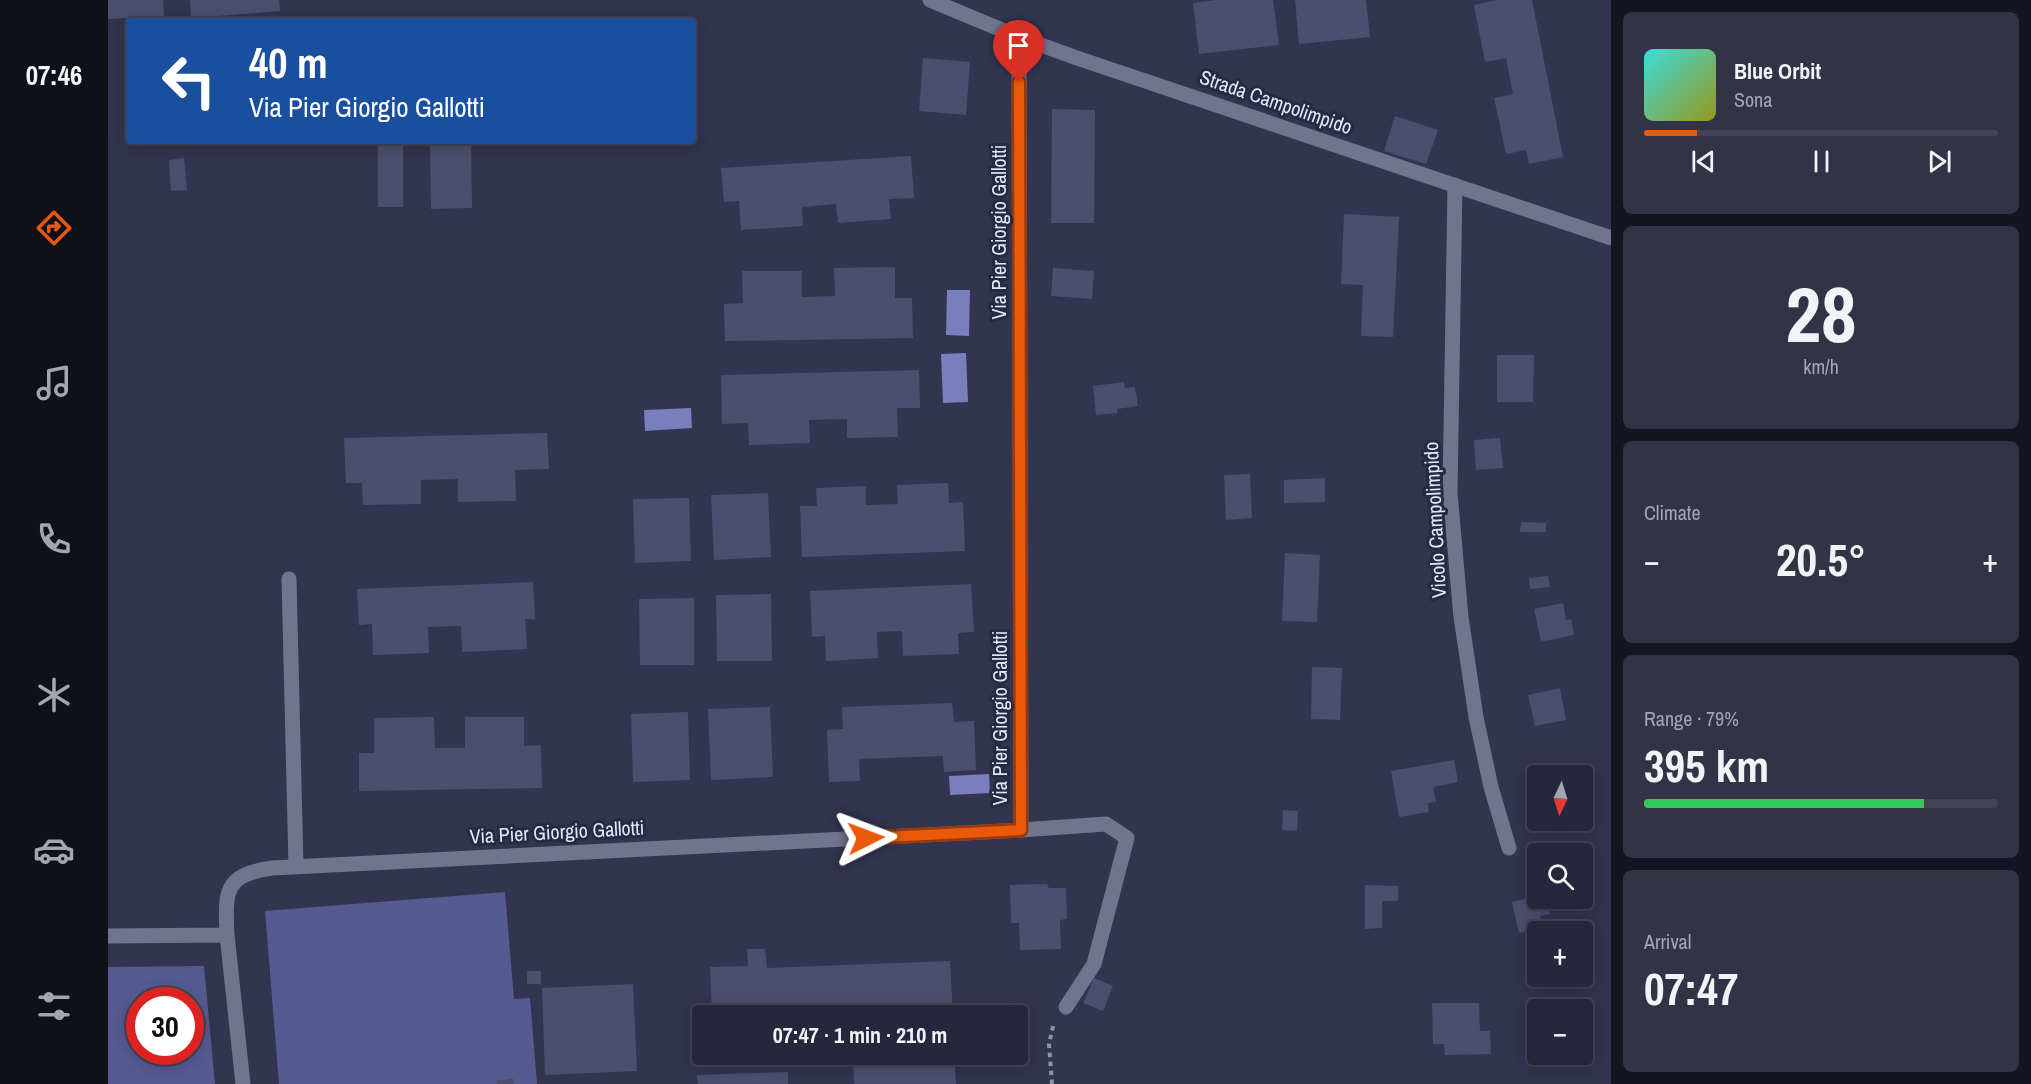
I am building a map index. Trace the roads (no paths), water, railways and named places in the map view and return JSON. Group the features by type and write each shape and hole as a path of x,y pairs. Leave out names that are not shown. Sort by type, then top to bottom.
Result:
{"street":[{"name":"Strada Campolimpido","path":"930,0 1077,58 1611,238"},
{"name":"Via Pier Giorgio Gallotti","path":"227,935 227,903 231,885 237,879 255,870 296,866 1021,830 1019,37"},
{"name":"Vicolo Campolimpido","path":"1455,185 1451,504 1461,617 1476,717 1491,787 1509,848"},
{"path":"289,579 296,866"},
{"path":"1021,830 1106,824 1127,838 1094,964 1066,1007"},
{"path":"108,936 227,935 243,1084"}]}
